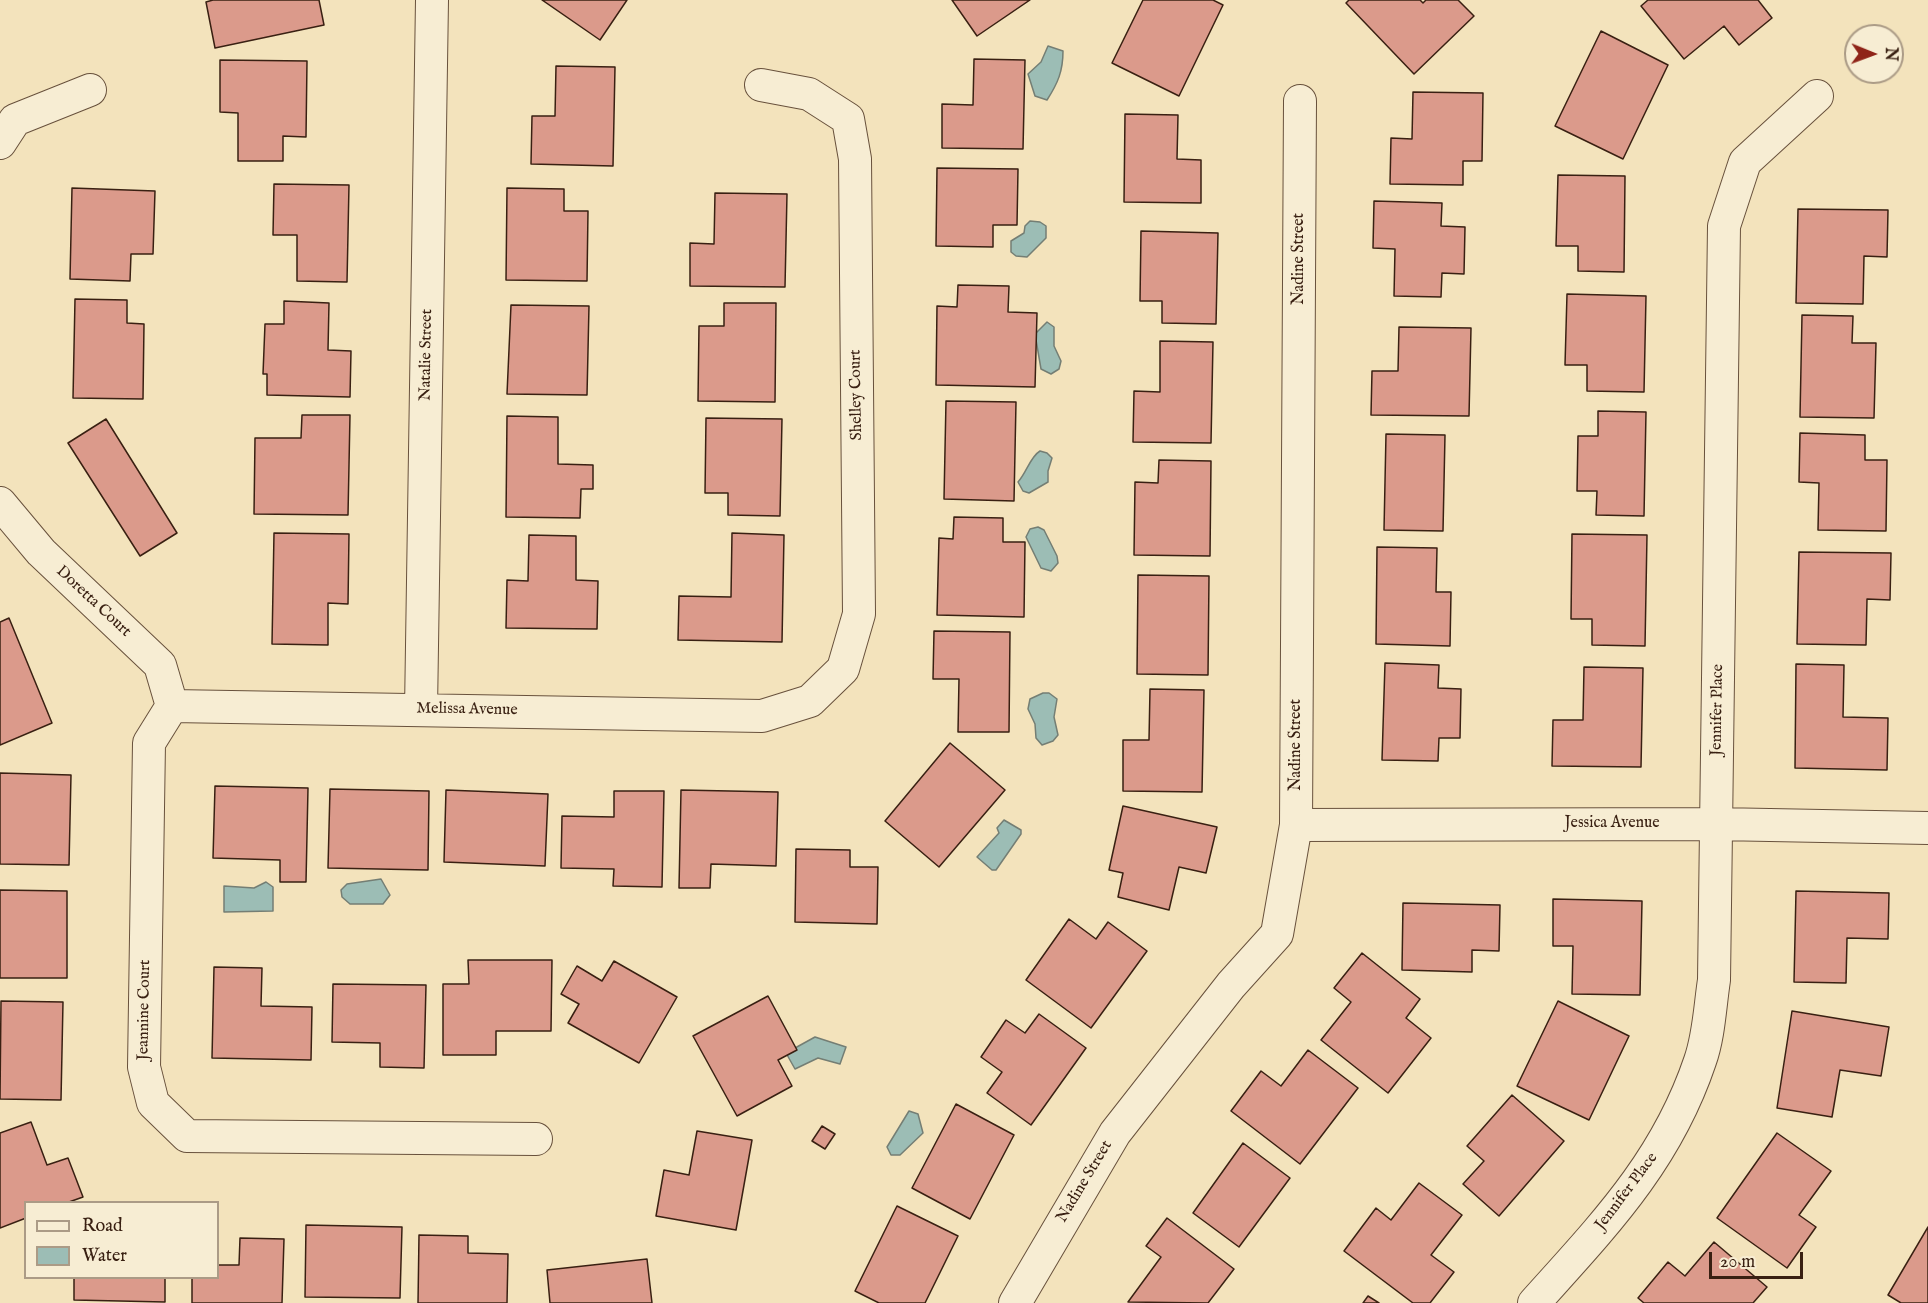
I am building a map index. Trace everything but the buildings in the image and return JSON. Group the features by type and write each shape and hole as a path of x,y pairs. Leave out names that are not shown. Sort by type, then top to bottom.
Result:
{"street":[{"name":"Natalie Street","path":"421,710 432,0"},
{"name":"Shelley Court","path":"761,85 809,94 848,119 855,159 859,614 843,669 810,701 762,716"},
{"path":"0,143 15,120 90,90"},
{"name":"Jennifer Place","path":"1534,1303 1615,1214 1668,1139 1701,1059 1714,980 1724,226 1745,162 1817,96"},
{"name":"Nadine Street","path":"1015,1303 1115,1133 1231,986 1277,934 1296,825 1300,101"},
{"name":"Doretta Court","path":"0,503 41,552 160,665 172,706"},
{"name":"Melissa Avenue","path":"172,706 762,716"},
{"name":"Jeannine Court","path":"172,706 149,742 144,1067 153,1103 188,1137 536,1139"},
{"name":"Jessica Avenue","path":"1296,825 1717,824 1928,828"}],"water":[{"path":"1048,46 1063,51 1059,77 1047,100 1035,96 1028,74 1041,62"},
{"path":"1030,221 1040,222 1046,226 1046,238 1027,257 1016,256 1011,252 1011,241 1024,233 1025,226"},
{"path":"1047,322 1054,327 1054,346 1061,361 1059,369 1051,374 1041,369 1035,334"},
{"path":"1040,451 1052,458 1048,471 1048,482 1029,493 1023,491 1018,482"},
{"path":"1038,527 1044,530 1057,556 1058,563 1051,571 1041,568 1026,537 1030,529"},
{"path":"1043,693 1049,693 1057,699 1054,717 1058,735 1053,741 1042,745 1036,738 1035,724 1028,709 1030,699"},
{"path":"1004,820 1021,830 1021,834 996,870 992,870 977,857 999,833 997,828"},
{"path":"381,879 390,895 383,904 350,904 342,897 341,890 347,884"},
{"path":"266,882 273,887 273,911 224,912 224,886 254,888"},
{"path":"815,1037 846,1047 840,1064 818,1058 795,1069 786,1053"},
{"path":"909,1111 918,1114 923,1133 900,1155 891,1155 887,1147"}]}
